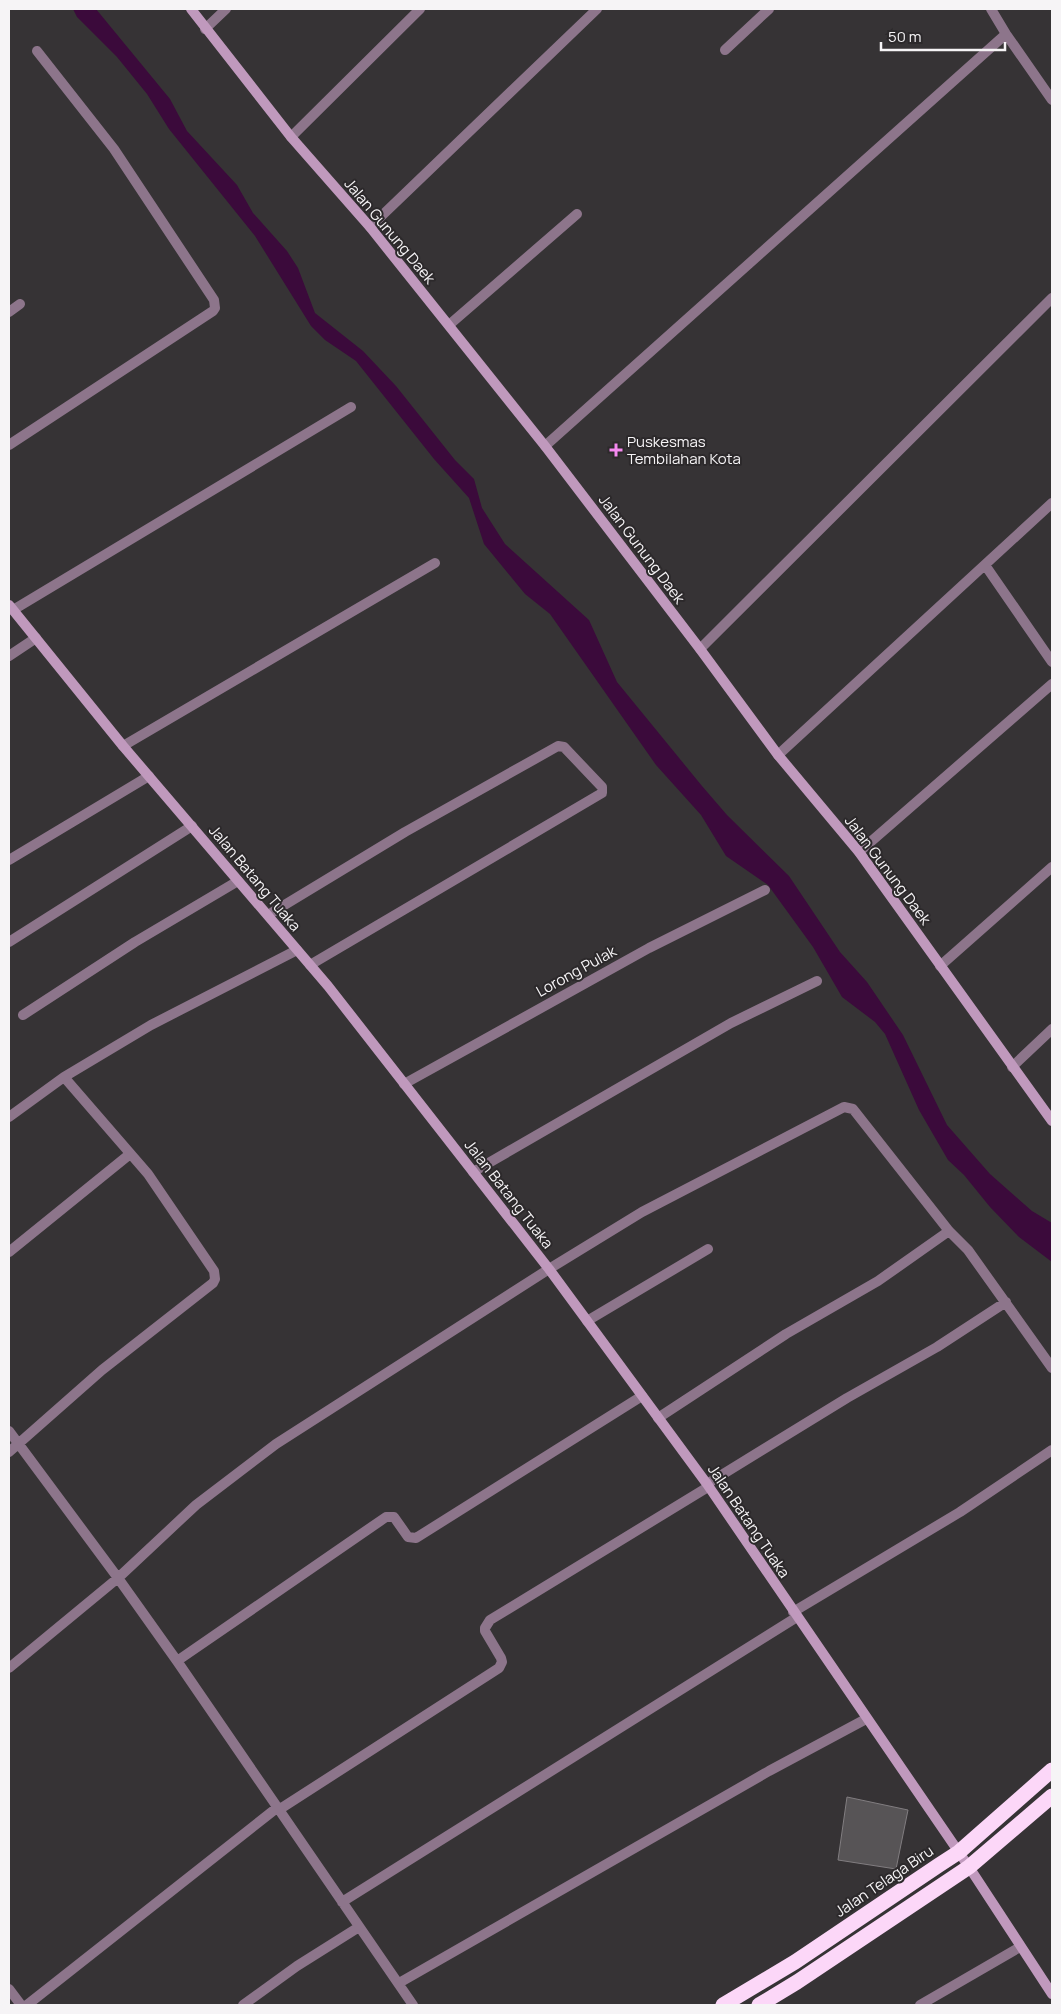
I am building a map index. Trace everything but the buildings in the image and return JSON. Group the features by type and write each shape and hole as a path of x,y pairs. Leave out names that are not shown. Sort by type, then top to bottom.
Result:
{"highway":[{"name":"Jalan Telaga Biru","path":"723,2005 795,1962 958,1852 1052,1770"},
{"path":"759,2005 797,1982 969,1866 1052,1796"}],"street":[{"name":"Jalan Gunung Daek","path":"190,9 291,137 370,228 545,446 700,648 778,755 859,852 1052,1121"},
{"path":"205,29 226,9"},
{"path":"291,137 420,9"},
{"path":"370,228 597,9"},
{"path":"725,50 769,9"},
{"path":"991,9 1052,100"},
{"path":"545,446 1006,34"},
{"path":"9,445 215,308 214,300 114,149 37,51"},
{"path":"448,326 577,214"},
{"path":"700,648 1052,298"},
{"path":"9,312 20,304"},
{"path":"11,607 351,408"},
{"path":"778,755 1052,503"},
{"path":"123,746 435,563"},
{"path":"985,565 1052,662"},
{"name":"Jalan Batang Tuaka","path":"11,607 123,746 310,965 549,1269 707,1486 969,1866 1052,1994"},
{"path":"9,656 36,638"},
{"path":"859,852 1052,684"},
{"path":"268,915 405,832 558,746 564,747 602,787 602,793 310,965"},
{"path":"9,860 149,776"},
{"path":"9,942 192,826"},
{"path":"940,966 1052,867"},
{"path":"23,1015 135,942 238,881"},
{"name":"Lorong Pulak","path":"404,1084 649,948 766,890"},
{"path":"9,1117 64,1078 151,1025 297,950"},
{"path":"473,1172 731,1023 817,981"},
{"path":"1012,1067 1052,1029"},
{"path":"9,1452 102,1370 213,1283 215,1279 214,1271 148,1174 64,1078"},
{"path":"9,1668 118,1578 196,1505 276,1444 549,1269 642,1212 847,1106 853,1109 949,1231 968,1250 1052,1368"},
{"path":"9,1252 130,1154"},
{"path":"658,1418 786,1334 878,1281 949,1231"},
{"path":"587,1321 708,1249"},
{"path":"27,2005 279,1808 499,1668 502,1662 501,1658 485,1631 490,1620 848,1398 937,1347 1006,1302"},
{"path":"177,1661 386,1517 394,1517 408,1537 416,1538 642,1396"},
{"path":"9,1431 177,1661 413,2005"},
{"path":"342,1902 795,1614 960,1512 1052,1450"},
{"path":"399,1983 768,1771 866,1719"},
{"path":"243,2005 297,1966 359,1927"},
{"path":"920,2005 1020,1947"},
{"path":"9,1989 21,2005"}],"shaded area":[{"path":"73,9 96,9 170,99 187,131 237,185 253,213 287,251 298,268 315,313 363,351 396,386 455,460 474,479 482,508 505,544 589,620 617,682 727,815 789,876 840,952 867,982 903,1035 947,1125 990,1174 1032,1211 1052,1223 1052,1262 1019,1237 990,1207 964,1175 948,1160 919,1110 885,1034 875,1022 842,997 813,947 768,885 726,856 701,815 656,765 550,614 525,594 484,544 469,498 434,459 356,361 325,340 311,326 255,236 169,129 147,94 117,57 77,17"}],"place":[{"name":"Puskesmas Tembilahan Kota","path":"616,450"}]}
